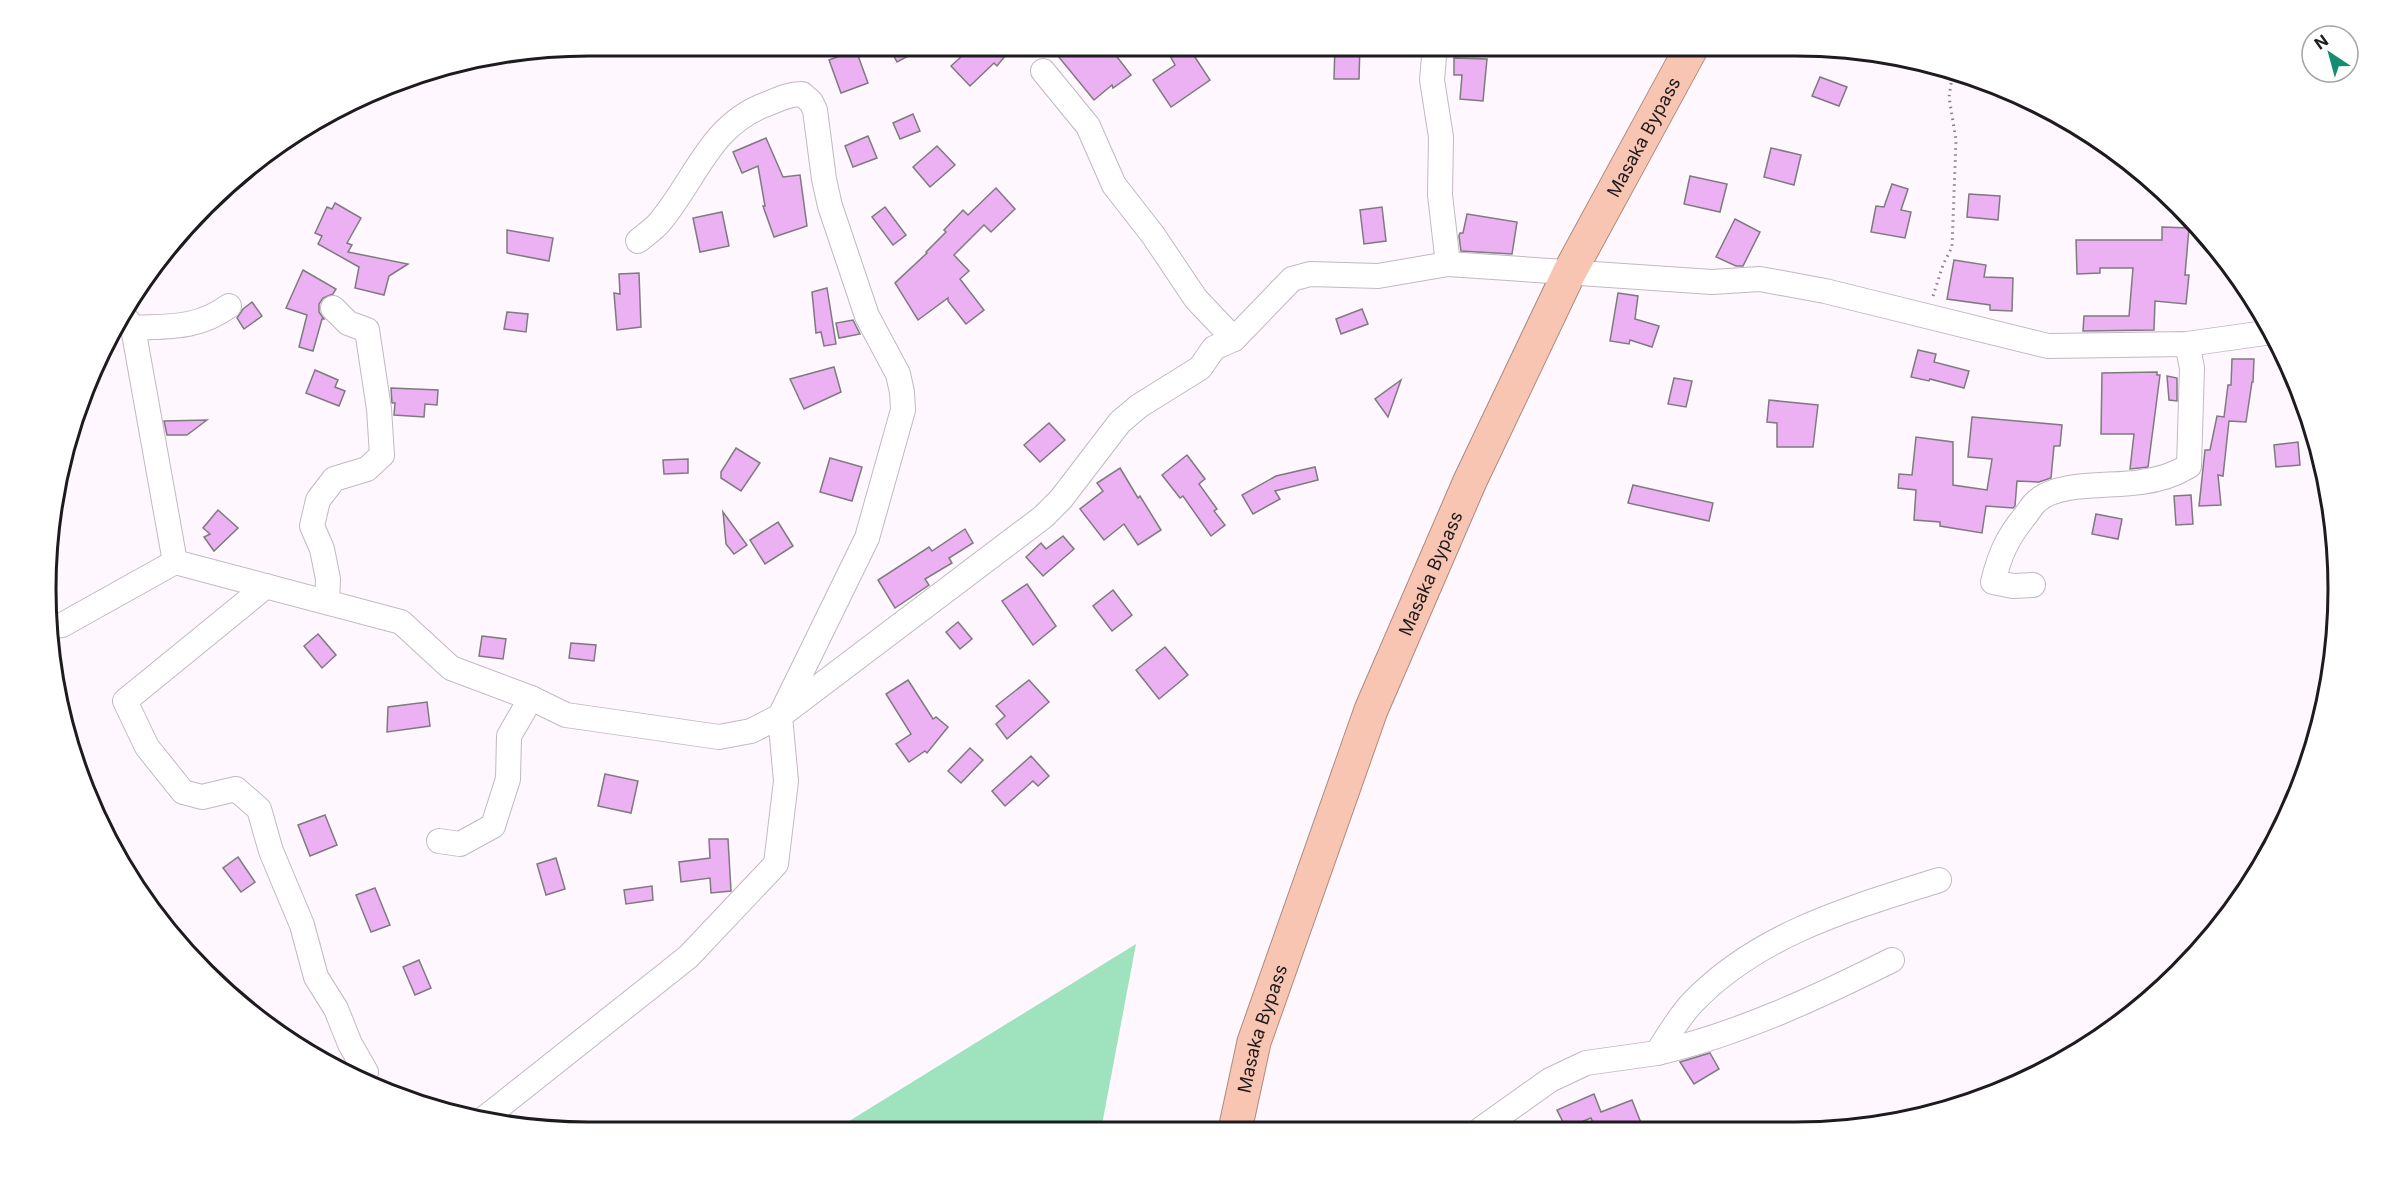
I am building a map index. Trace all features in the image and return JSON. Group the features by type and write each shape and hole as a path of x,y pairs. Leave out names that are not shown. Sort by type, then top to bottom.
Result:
{"highway":[{"name":"Masaka Bypass","path":"1237,1121 1254,1042 1371,710 1470,481 1569,273 1687,56"}],"street":[{"path":"1435,56 1432,80 1441,137 1440,195 1448,264"},
{"path":"1043,71 1088,126 1113,185 1153,235 1196,299 1234,339"},
{"path":"492,1112 688,957 776,864 786,781 780,716 867,538 903,410 898,374 867,316 830,206 815,110 811,102 802,94 791,94 751,110 727,127 710,147 659,223 638,241"},
{"path":"57,626 175,562 401,622 451,668 531,698 566,715 719,737 751,731 780,716 1043,517 1061,499 1100,445 1120,422 1139,406 1200,368 1214,348 1234,339 1292,279 1310,274 1378,276 1448,264 1712,282 1760,279 1825,291 2048,346 2187,344 2263,333"},
{"path":"175,562 128,321 189,325 213,318 229,306"},
{"path":"327,602 328,579 322,549 312,526 318,500 334,479 367,469 382,456 379,409 367,330 348,323 333,308"},
{"path":"2033,585 2013,586 1993,582 2002,549 2014,529 2038,500 2078,487 2141,482 2175,474 2189,466 2192,368 2187,344"},
{"path":"266,586 125,701 147,747 183,792 202,797 236,789 259,809 271,851 302,926 316,977 336,1009 350,1044 365,1072"},
{"path":"439,841 460,844 493,826 508,779 509,736 531,698"},
{"path":"1657,1053 1693,1001 1732,967 1789,932 1939,880"},
{"path":"1492,1121 1550,1080 1586,1064 1697,1044 1831,990 1892,960"}],"path":[{"path":"1934,292 1952,247 1956,140 1950,97 1952,80"}],"green space":[{"path":"1136,944 1103,1121 849,1121"}],"building":[{"path":"840,56 858,56 868,83 841,93 829,60"},
{"path":"894,56 908,56 897,62"},
{"path":"962,56 1005,56 997,66 994,63 970,86 951,66"},
{"path":"1058,56 1116,56 1131,75 1113,88 1112,85 1094,100"},
{"path":"1170,56 1194,56 1210,80 1171,107 1153,80 1175,65"},
{"path":"1335,56 1360,56 1359,79 1334,79"},
{"path":"1454,58 1487,59 1483,101 1460,99 1462,75 1454,75"},
{"path":"1820,77 1847,87 1839,106 1812,96"},
{"path":"913,114 920,131 900,139 893,123"},
{"path":"868,136 877,158 853,167 845,146"},
{"path":"766,138 783,177 800,175 807,226 774,237 763,206 765,206 758,166 742,173 733,152"},
{"path":"937,146 955,165 930,187 913,167"},
{"path":"1771,148 1801,155 1794,185 1764,177"},
{"path":"1690,176 1727,184 1720,212 1684,204"},
{"path":"1892,184 1908,189 1901,210 1911,212 1905,238 1871,232 1876,206 1884,207"},
{"path":"996,188 1015,209 991,232 984,225 954,255 969,271 960,279 984,310 966,324 948,298 918,320 895,283 927,253 963,210 968,215"},
{"path":"1969,194 2000,196 1998,220 1967,217"},
{"path":"335,203 361,218 347,243 352,245 348,252 408,264 389,276 384,295 355,288 359,267 318,244 322,236 315,233 327,207 332,209"},
{"path":"885,207 906,235 893,245 872,217"},
{"path":"1382,207 1386,241 1364,244 1360,210"},
{"path":"722,212 729,246 700,252 693,218"},
{"path":"1467,214 1517,222 1512,254 1461,251 1459,236 1463,233"},
{"path":"1735,219 1760,232 1743,266 1736,266 1716,257"},
{"path":"2162,227 2189,230 2185,275 2189,275 2186,304 2155,301 2154,330 2083,331 2084,316 2129,316 2133,268 2100,268 2100,273 2077,274 2076,240 2162,240"},
{"path":"507,230 553,238 549,261 507,253"},
{"path":"1954,260 1986,265 1984,277 2013,278 2012,311 1990,310 1990,305 1947,299"},
{"path":"303,270 336,289 333,294 323,298 319,304 319,312 324,319 322,319 313,351 299,347 307,315 286,308"},
{"path":"639,273 641,327 617,330 614,293 620,294 619,274"},
{"path":"827,288 836,344 824,346 821,332 816,333 812,292"},
{"path":"1618,293 1638,296 1635,319 1659,326 1652,347 1630,340 1629,344 1610,341"},
{"path":"252,302 262,316 244,329 237,318"},
{"path":"1362,309 1368,324 1341,334 1336,319"},
{"path":"507,312 528,314 526,332 504,329"},
{"path":"853,320 860,334 839,338 836,323"},
{"path":"1918,350 1936,354 1934,362 1969,371 1964,388 1930,379 1929,381 1911,377"},
{"path":"2232,359 2254,359 2253,382 2246,422 2229,421 2223,476 2218,475 2221,505 2199,506 2205,450 2210,450 2217,416 2224,417 2228,385 2231,385"},
{"path":"834,367 841,392 804,409 790,379"},
{"path":"315,370 338,380 335,387 345,391 339,406 306,393"},
{"path":"2157,372 2157,375 2160,375 2148,467 2130,469 2134,434 2101,434 2102,373"},
{"path":"2167,376 2177,378 2177,401 2169,400"},
{"path":"1674,378 1692,381 1686,407 1668,404"},
{"path":"1401,380 1388,417 1375,399"},
{"path":"391,388 438,390 437,405 425,404 424,417 394,415 395,403 392,403"},
{"path":"1769,400 1818,405 1813,447 1777,447 1777,423 1767,422"},
{"path":"1972,417 2062,425 2060,446 2054,446 2051,478 2039,482 2017,481 2015,506 2013,508 1986,506 1982,533 1940,526 1940,522 1914,520 1916,490 1898,488 1899,474 1912,475 1916,437 1953,442 1953,485 1987,490 1992,459 1968,457"},
{"path":"207,420 187,435 167,435 164,421"},
{"path":"1049,423 1065,440 1040,462 1024,445"},
{"path":"2298,442 2300,465 2276,467 2274,445"},
{"path":"736,448 760,463 741,491 721,478 721,472"},
{"path":"1187,455 1205,479 1199,484 1217,509 1214,511 1225,525 1211,536 1183,496 1180,498 1162,475"},
{"path":"830,458 862,467 852,501 820,492"},
{"path":"688,459 688,473 664,474 663,460"},
{"path":"1315,467 1318,480 1275,491 1280,499 1253,514 1242,495 1276,476"},
{"path":"1120,468 1161,530 1138,545 1124,524 1104,540 1080,509 1103,491 1097,483"},
{"path":"1633,485 1713,503 1709,521 1628,503"},
{"path":"2191,495 2193,524 2176,525 2174,496"},
{"path":"218,510 238,528 214,551 204,537 210,534 203,528"},
{"path":"723,512 747,545 734,554 726,544"},
{"path":"2096,514 2122,519 2118,539 2092,534"},
{"path":"778,522 793,546 765,564 750,540"},
{"path":"965,529 973,543 949,558 952,563 925,579 929,585 895,608 878,580 929,547 932,551"},
{"path":"1063,536 1074,549 1043,576 1026,557 1041,543 1046,549"},
{"path":"1027,584 1056,626 1033,645 1002,601"},
{"path":"1113,590 1132,615 1112,631 1093,606"},
{"path":"958,622 972,639 960,649 946,632"},
{"path":"318,634 336,655 322,668 304,646"},
{"path":"482,636 506,639 503,659 479,656"},
{"path":"571,643 596,645 594,661 569,658"},
{"path":"1165,647 1188,675 1159,699 1136,670"},
{"path":"908,680 933,719 936,717 948,727 927,753 925,751 909,762 896,744 911,734 886,694"},
{"path":"1029,680 1049,702 1007,739 996,724 1005,716 996,706"},
{"path":"427,702 430,726 387,732 388,707"},
{"path":"970,748 983,760 961,783 948,771"},
{"path":"1031,756 1049,776 1038,786 1033,781 1005,806 992,791"},
{"path":"605,774 638,781 631,813 598,806"},
{"path":"325,815 337,845 310,856 298,825"},
{"path":"709,839 728,839 731,891 711,893 710,878 681,882 679,862 710,858"},
{"path":"238,857 255,882 241,892 223,868"},
{"path":"556,858 565,889 546,895 537,864"},
{"path":"652,886 653,900 626,904 624,890"},
{"path":"375,888 390,925 371,932 356,895"},
{"path":"419,960 431,988 415,995 403,967"},
{"path":"1710,1053 1719,1069 1694,1084 1680,1062"},
{"path":"1594,1094 1601,1112 1632,1100 1640,1121 1592,1121 1591,1118 1584,1121 1562,1121 1557,1110"}]}
